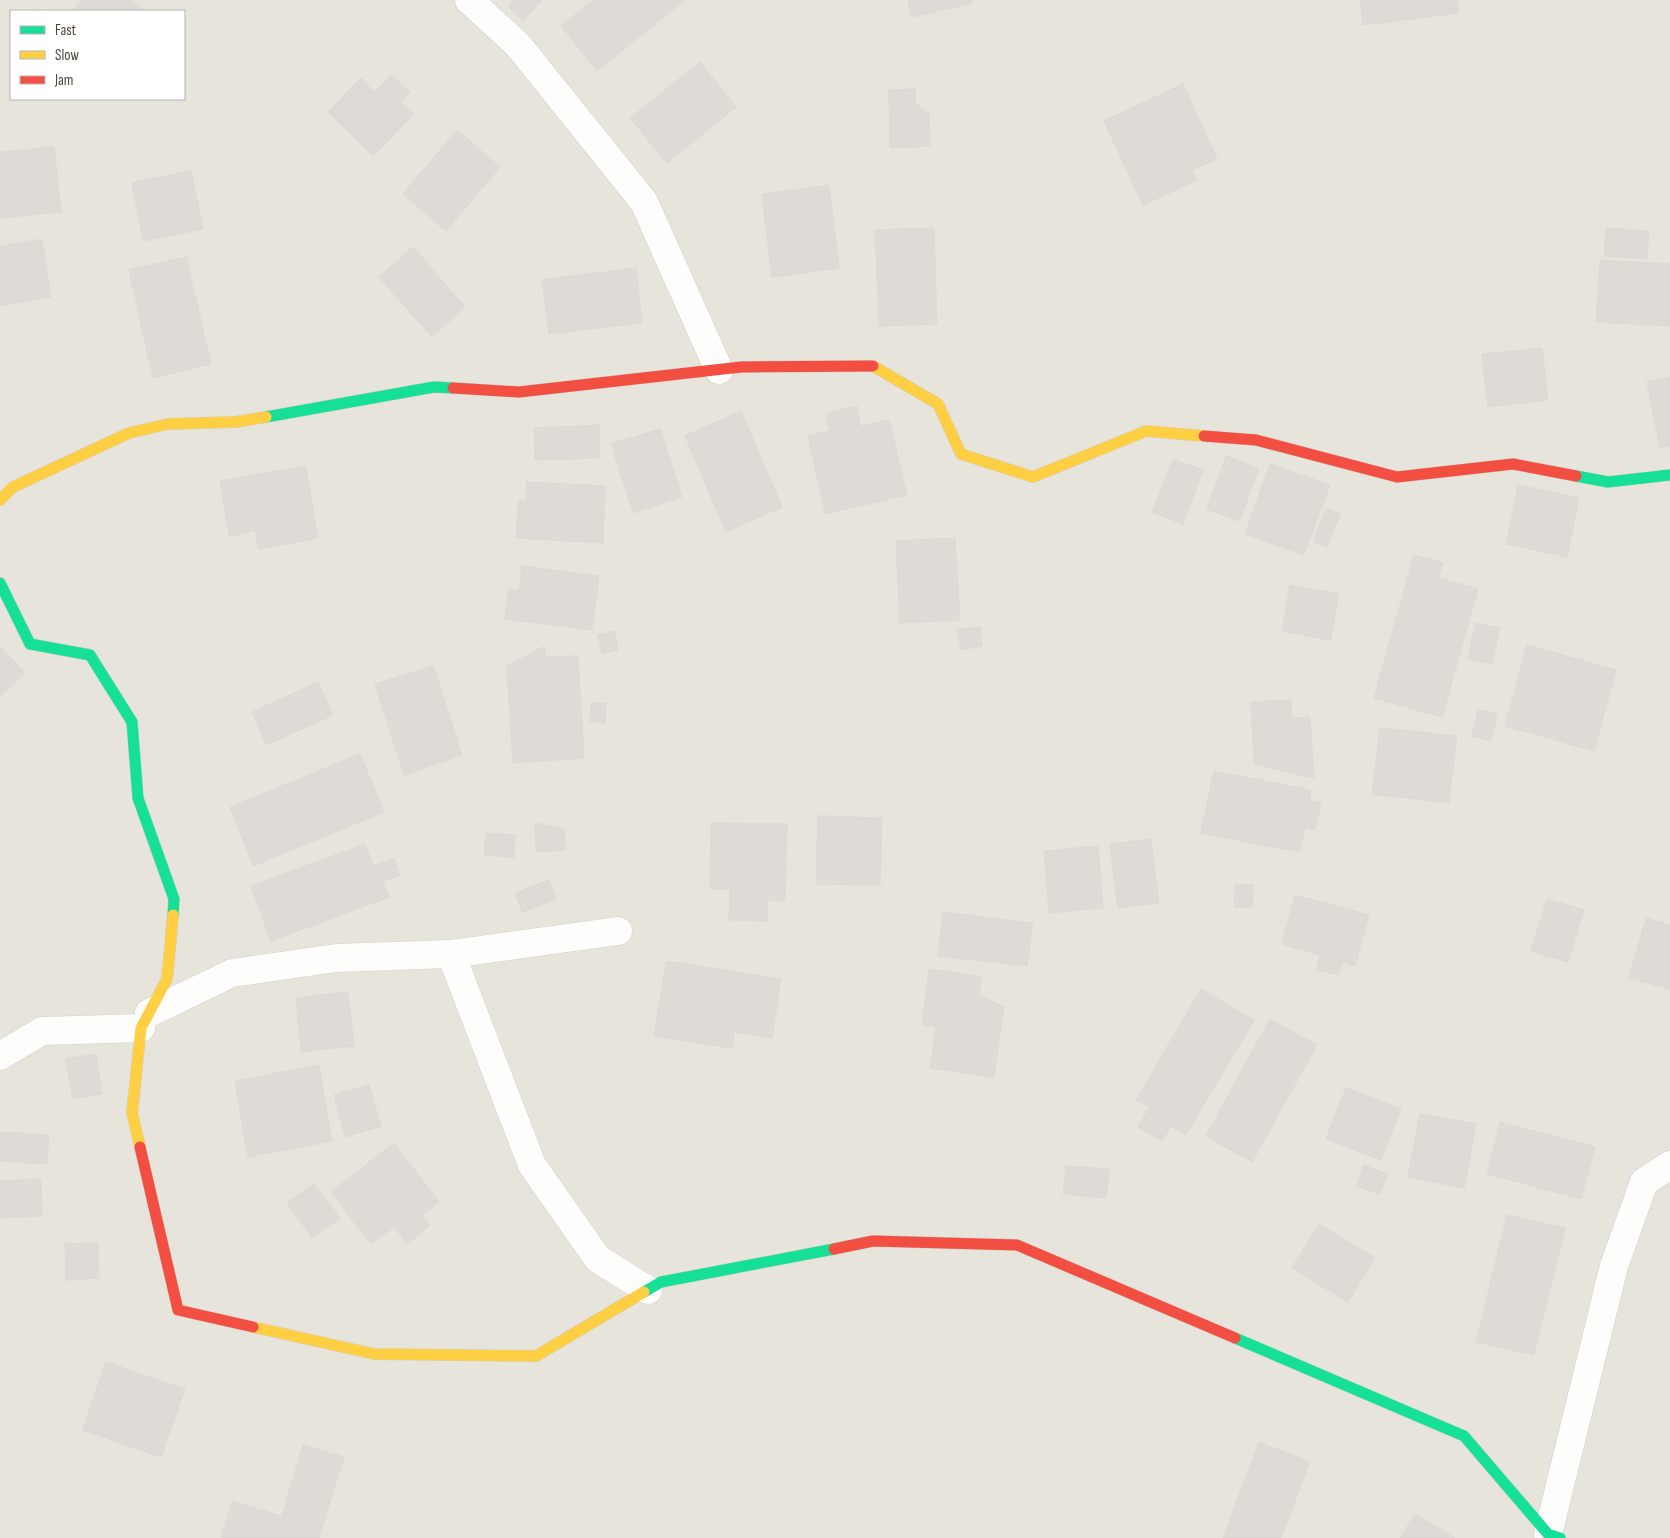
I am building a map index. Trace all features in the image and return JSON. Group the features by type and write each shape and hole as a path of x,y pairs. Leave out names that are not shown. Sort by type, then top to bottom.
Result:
{"street":[{"path":"469,0 518,45 644,202 719,370"},
{"path":"0,500 13,487 129,433 168,424 235,422 434,387 519,392 741,367 872,366 938,404 961,454 1033,476 1146,431 1256,440 1397,477 1513,464 1608,482 1670,475"},
{"path":"0,583 30,644 90,655 132,722 138,798 174,899 167,979 145,1020 132,1113 178,1310 374,1354 536,1356 661,1282 873,1242 1017,1245 1464,1436 1554,1536"},
{"path":"0,1056 42,1031 145,1020 232,973 336,958 451,954 618,931"},
{"path":"451,954 532,1165 598,1259 648,1290"},
{"path":"1554,1536 1614,1266 1644,1182 1670,1165"}],"shaded area":[{"path":"0,0 1670,0 1670,1538 0,1538"}],"building":[{"path":"82,0 131,0 143,10 74,10"},
{"path":"514,0 542,0 523,21 508,6"},
{"path":"593,0 685,0 597,71 561,26"},
{"path":"908,0 971,0 972,3 912,17"},
{"path":"1360,0 1457,0 1458,13 1363,25"},
{"path":"700,62 736,107 667,163 630,118"},
{"path":"391,75 410,93 401,102 414,114 373,156 328,112 361,78 374,92"},
{"path":"1183,84 1217,159 1192,170 1197,180 1143,205 1104,121"},
{"path":"915,89 915,103 929,114 930,146 890,148 889,90"},
{"path":"457,130 500,167 446,231 403,194"},
{"path":"54,147 61,212 0,218 0,152"},
{"path":"191,171 203,229 143,241 132,183"},
{"path":"829,185 839,268 772,277 762,194"},
{"path":"934,228 937,324 879,326 875,230"},
{"path":"1606,228 1649,231 1647,259 1604,256"},
{"path":"42,239 51,297 0,306 0,246"},
{"path":"413,247 465,307 432,337 379,277"},
{"path":"186,257 211,364 153,378 129,270"},
{"path":"1600,260 1670,264 1670,326 1596,322"},
{"path":"636,268 642,323 549,334 542,280"},
{"path":"1542,348 1548,400 1488,407 1482,354"},
{"path":"1670,377 1670,446 1660,448 1647,382"},
{"path":"857,406 861,427 889,420 907,495 825,514 808,436 830,431 826,414"},
{"path":"741,411 782,507 726,532 685,436"},
{"path":"599,425 600,458 535,460 534,428"},
{"path":"660,429 682,497 633,513 611,444"},
{"path":"1226,456 1259,469 1239,521 1207,509"},
{"path":"1173,459 1203,470 1183,524 1152,512"},
{"path":"1270,464 1330,485 1304,555 1245,534"},
{"path":"306,466 318,538 259,549 255,531 229,536 220,481"},
{"path":"527,482 605,486 603,543 516,538 518,501 526,501"},
{"path":"1518,485 1579,498 1567,557 1506,544"},
{"path":"1326,509 1340,514 1327,547 1313,542"},
{"path":"955,538 960,620 900,623 896,541"},
{"path":"1414,555 1443,563 1438,578 1478,589 1442,717 1374,698"},
{"path":"522,566 599,576 592,630 505,619 509,589 519,590"},
{"path":"1290,585 1339,594 1330,640 1282,631"},
{"path":"1476,623 1500,628 1492,664 1468,658"},
{"path":"980,627 982,646 961,650 957,630"},
{"path":"614,631 618,650 602,654 598,635"},
{"path":"1527,645 1616,670 1594,751 1505,726"},
{"path":"0,646 25,673 0,697"},
{"path":"545,646 545,657 578,656 584,758 513,763 507,666"},
{"path":"433,666 462,755 404,775 375,684"},
{"path":"318,682 333,715 266,745 252,712"},
{"path":"1291,700 1292,718 1310,717 1314,778 1254,764 1251,702"},
{"path":"591,703 606,703 605,723 590,722"},
{"path":"1478,710 1497,714 1491,741 1472,736"},
{"path":"1380,728 1457,736 1449,803 1372,794"},
{"path":"360,754 384,812 253,866 230,807"},
{"path":"1214,771 1311,790 1309,800 1321,803 1315,830 1305,828 1299,852 1201,833"},
{"path":"818,816 882,818 880,885 816,884"},
{"path":"535,823 564,829 565,850 536,852"},
{"path":"711,823 787,824 785,901 767,900 767,921 729,920 730,889 710,889"},
{"path":"486,833 515,835 514,858 484,855"},
{"path":"1151,839 1159,903 1118,908 1110,844"},
{"path":"365,844 373,866 394,858 400,875 383,881 389,897 271,941 251,886"},
{"path":"1098,846 1103,908 1049,913 1044,851"},
{"path":"549,880 556,899 522,912 515,893"},
{"path":"1236,884 1253,885 1252,908 1234,907"},
{"path":"1295,895 1369,915 1355,966 1342,962 1339,975 1316,970 1320,955 1282,944"},
{"path":"1547,899 1584,910 1568,962 1531,951"},
{"path":"943,912 1033,923 1027,966 938,956"},
{"path":"1646,918 1670,925 1670,989 1629,978"},
{"path":"666,961 781,979 772,1038 734,1032 732,1048 654,1036"},
{"path":"929,969 982,977 979,995 1004,1007 994,1077 930,1068 936,1027 922,1025"},
{"path":"1201,989 1254,1020 1186,1135 1171,1126 1162,1141 1138,1127 1150,1107 1136,1100"},
{"path":"348,992 354,1046 301,1052 296,998"},
{"path":"1270,1019 1317,1045 1252,1162 1206,1136"},
{"path":"96,1054 102,1094 73,1099 66,1059"},
{"path":"319,1065 332,1141 248,1157 235,1081"},
{"path":"369,1085 381,1126 345,1137 334,1095"},
{"path":"1346,1088 1401,1109 1381,1160 1326,1139"},
{"path":"1420,1114 1476,1124 1464,1188 1408,1177"},
{"path":"1500,1122 1595,1147 1581,1199 1487,1174"},
{"path":"0,1132 49,1135 47,1164 0,1161"},
{"path":"394,1143 439,1202 422,1215 430,1225 407,1244 394,1227 371,1244 331,1192"},
{"path":"1364,1165 1387,1174 1380,1194 1357,1186"},
{"path":"1066,1166 1109,1169 1106,1198 1063,1194"},
{"path":"41,1179 42,1216 0,1218 0,1181"},
{"path":"314,1184 340,1218 312,1238 287,1203"},
{"path":"1507,1215 1565,1228 1534,1355 1476,1342"},
{"path":"1319,1224 1375,1258 1348,1302 1292,1268"},
{"path":"98,1243 99,1278 66,1280 65,1244"},
{"path":"106,1362 185,1389 161,1457 83,1430"},
{"path":"1259,1442 1310,1462 1281,1538 1223,1538"},
{"path":"303,1445 344,1457 319,1538 221,1538 232,1501 282,1516"},
{"path":"1415,1514 1455,1538 1400,1538"}],"traffic: fast":[{"path":"266,417 434,387 453,388"},
{"path":"1576,476 1608,482 1670,475"},
{"path":"0,583 30,644 90,655 132,722 138,798 174,899 173,915"},
{"path":"644,1292 661,1282 834,1249"},
{"path":"1235,1338 1464,1436 1548,1534 1560,1538"}],"traffic: slow":[{"path":"873,366 938,404 961,454 1033,477 1146,431 1204,436"},
{"path":"0,500 13,487 129,433 168,424 235,422 266,417"},
{"path":"140,1147 132,1113 141,1028 167,979 173,915"},
{"path":"253,1327 374,1354 536,1356 644,1292"}],"traffic: jam":[{"path":"453,388 519,392 741,367 873,366"},
{"path":"1204,436 1256,440 1397,477 1513,464 1576,476"},
{"path":"140,1147 178,1310 253,1327"},
{"path":"834,1249 873,1241 1017,1245 1235,1338"}]}
